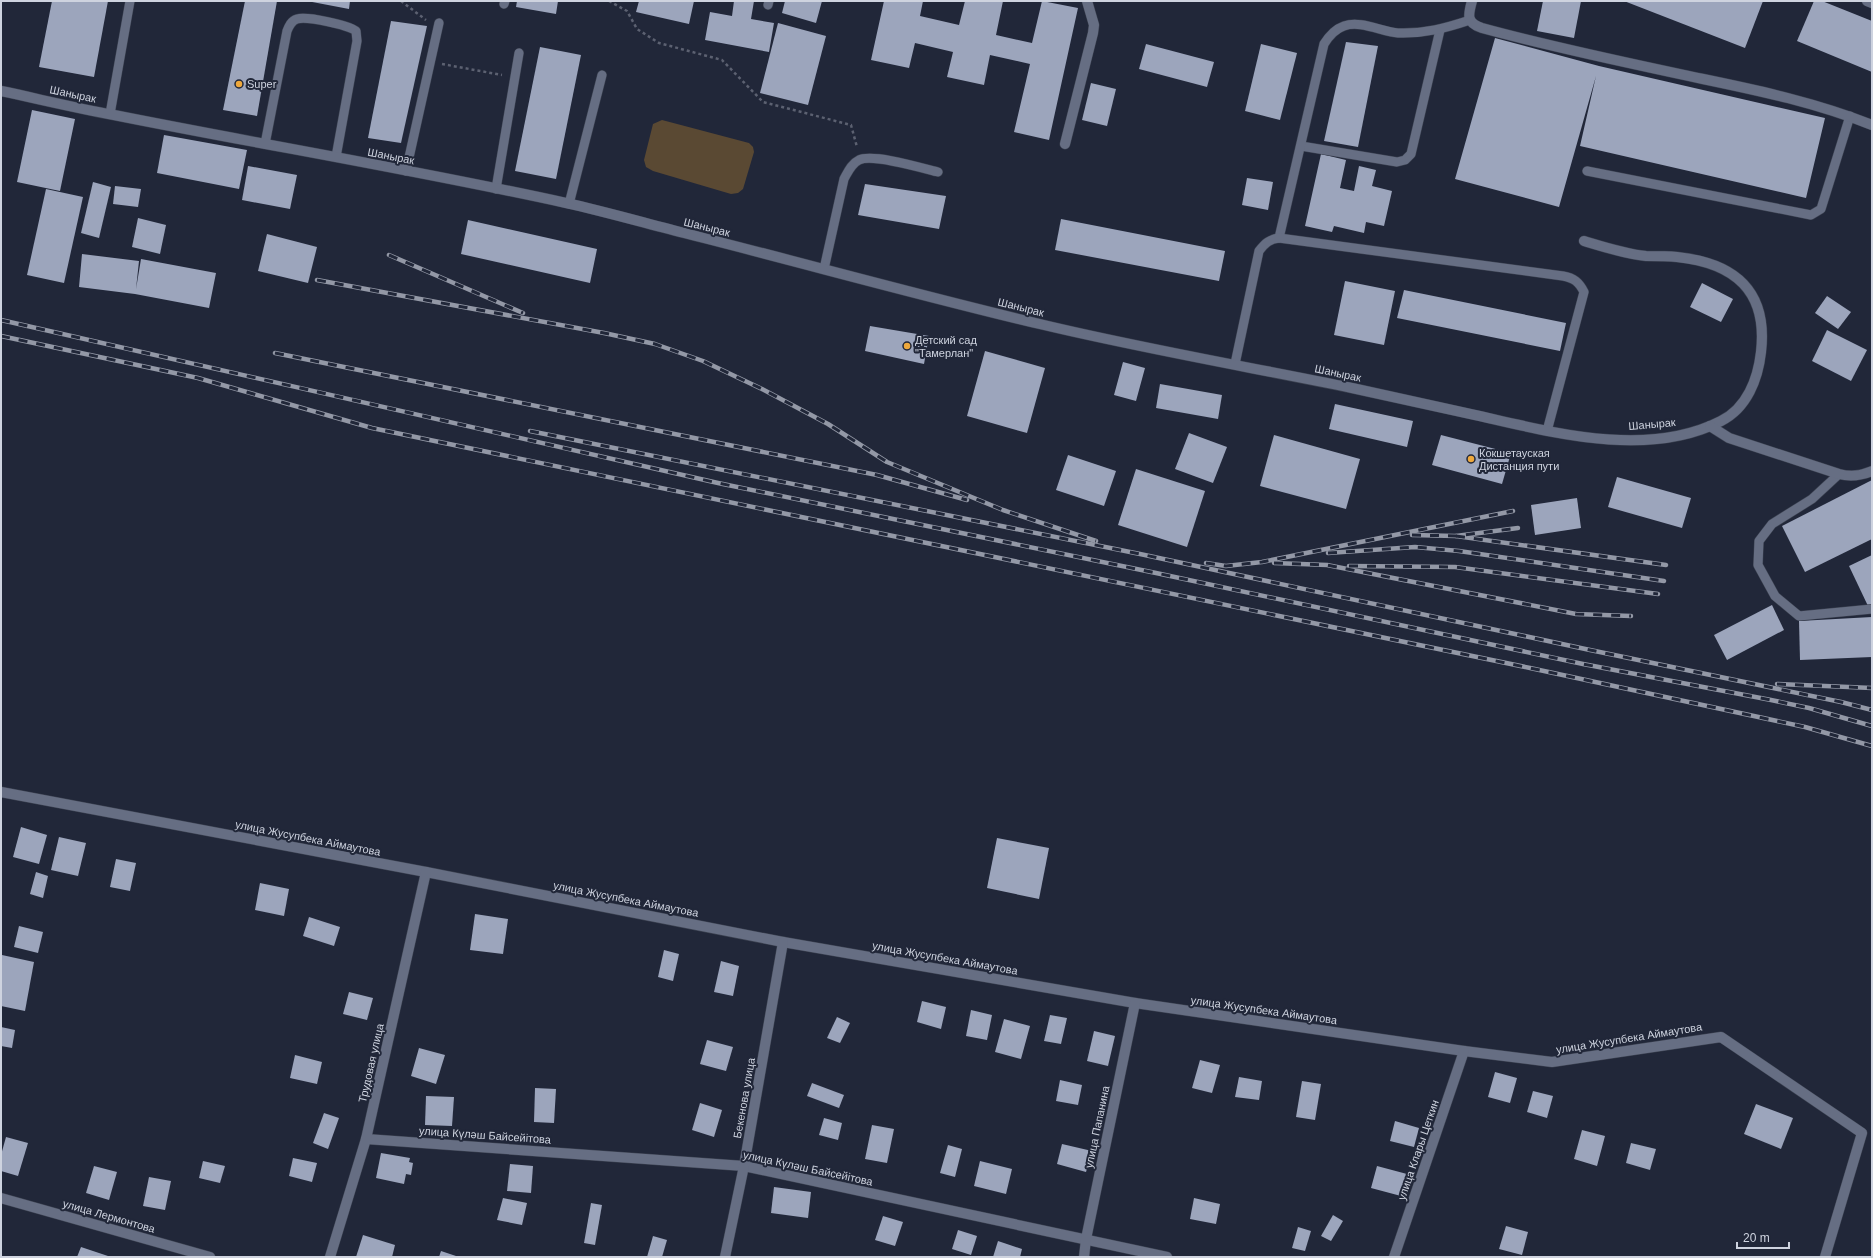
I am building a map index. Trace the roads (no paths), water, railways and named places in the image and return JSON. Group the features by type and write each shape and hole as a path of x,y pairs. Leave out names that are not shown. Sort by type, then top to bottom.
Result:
{"street":[{"path":"1065,144 1093,33 1094,25 1088,1"},
{"path":"1472,1 1469,16 1470,20 1475,26 1530,42 1789,97 1850,116 1872,125"},
{"path":"1867,1 1872,3"},
{"name":"Шанырак","path":"1,91 110,114 569,204 1046,326 1401,398 1547,431 1592,438 1636,440 1691,432 1710,426 1730,417 1740,407 1755,382 1762,349 1762,319 1759,305 1752,292 1744,283 1731,274 1699,261 1681,257 1642,255 1584,241"},
{"path":"1710,426 1728,438 1838,474 1848,476 1862,475 1872,471"},
{"name":"улица Жусупбека Аймаутова","path":"1,792 426,872 783,942 1135,1003 1464,1051 1552,1062 1722,1037 1862,1132 1825,1257"},
{"name":"Трудовая улица","path":"330,1257 366,1139 426,872"},
{"name":"Бекенова улица","path":"725,1257 744,1166 783,942"},
{"name":"улица Папанина","path":"1084,1257 1086,1239 1135,1003"},
{"name":"улица Клары Цеткин","path":"1394,1257 1464,1051"},
{"name":"улица Күләш Байсейітова","path":"366,1139 744,1166 1168,1257"},
{"name":"улица Лермонтова","path":"1,1198 210,1257"}],"lane":[{"path":"110,114 130,1"},
{"path":"265,144 287,31 292,21 303,19 347,26 356,31 357,41 336,158"},
{"path":"1279,238 1324,44 1329,36 1344,26 1353,24 1397,33 1440,30 1470,20"},
{"path":"406,171 438,28"},
{"path":"1301,146 1397,162 1408,158 1411,154 1440,30"},
{"path":"496,189 519,52"},
{"path":"569,204 602,75"},
{"path":"1588,171 1811,215 1821,210 1850,116"},
{"path":"824,269 844,179 850,167 860,160 870,157 938,172"},
{"path":"1235,364 1259,251 1267,242 1279,238 1572,278 1580,284 1584,292 1547,431"},
{"path":"1838,474 1812,499 1772,524 1759,541 1758,565 1775,596 1799,616 1872,609"}],"railway":[{"path":"389,255 523,313"},
{"path":"317,280 604,333 655,344 703,361 762,389 828,424 887,462 1003,510 1096,541"},
{"path":"1,320 718,483 1156,573 1583,664 1809,708 1872,726"},
{"path":"1,336 198,378 372,428 1530,668 1805,727 1872,746"},
{"path":"275,353 877,475 967,500"},
{"path":"530,431 1140,554 1841,702 1872,710"},
{"path":"1206,563 1226,566 1262,562 1513,511"},
{"path":"1412,535 1456,536 1518,528"},
{"path":"1456,536 1666,565"},
{"path":"1328,553 1415,547 1459,551 1664,581"},
{"path":"1274,563 1327,565 1576,614 1631,616"},
{"path":"1349,566 1455,567 1658,594"},
{"path":"1777,684 1872,688"}],"place":[{"name":"Super","path":"239,84"},
{"name":"Детский сад \"Тамерлан\"","path":"907,346"},
{"name":"Кокшетауская Дистанция пути","path":"1471,459"}]}
